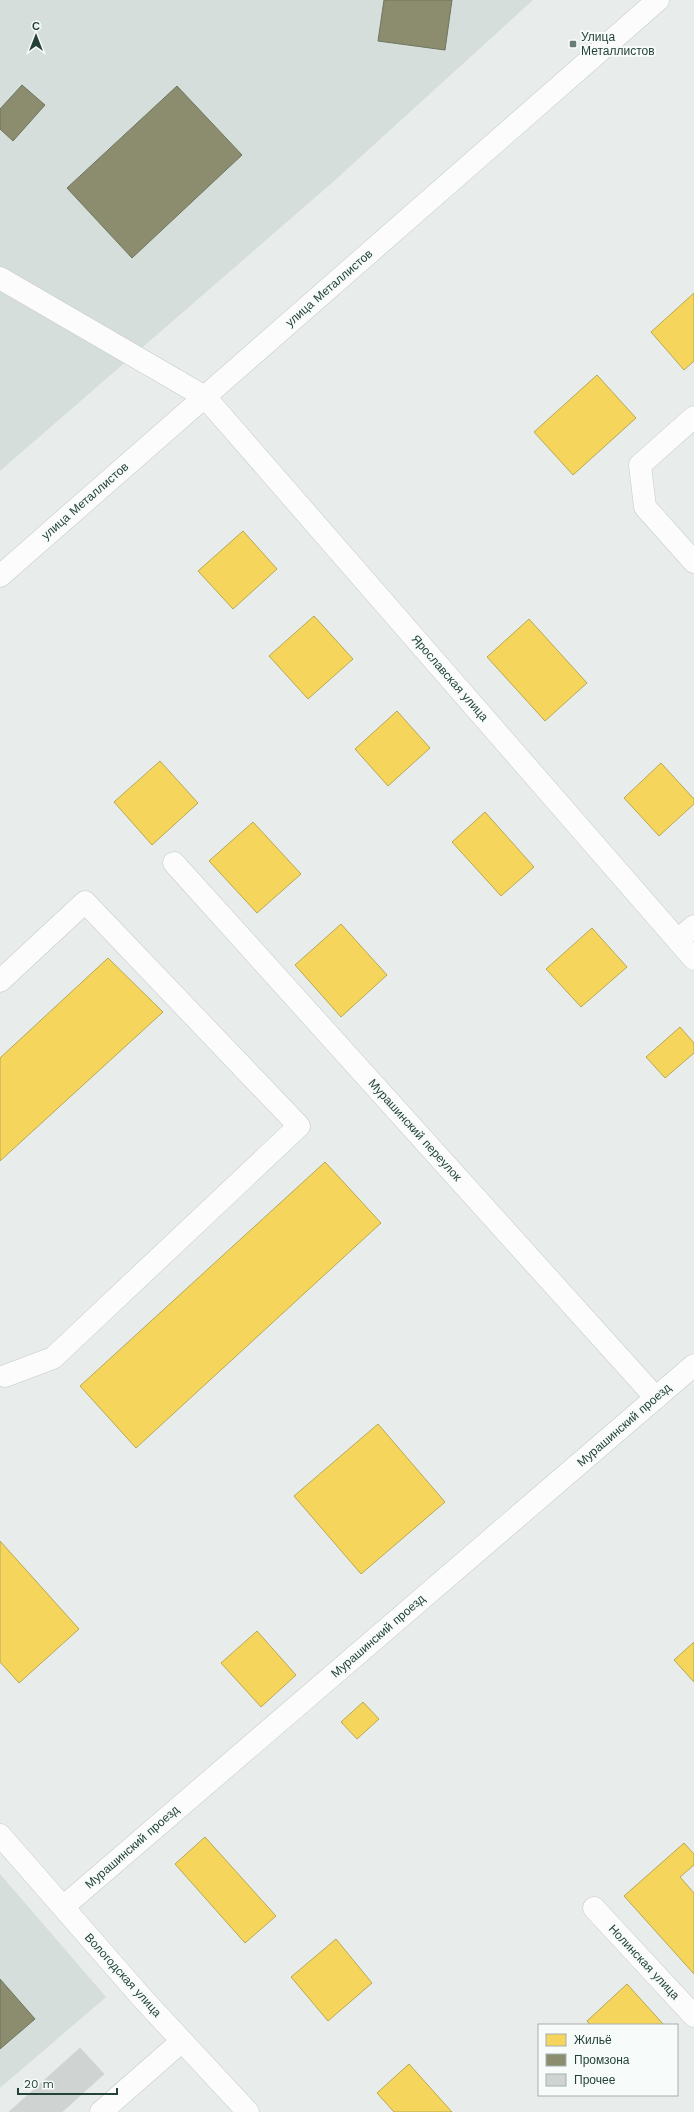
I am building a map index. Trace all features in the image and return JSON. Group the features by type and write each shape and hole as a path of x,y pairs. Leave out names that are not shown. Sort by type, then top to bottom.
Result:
{"street":[{"name":"улица Металлистов","path":"0,576 658,0"},
{"name":"Ярославская улица","path":"0,278 205,397 694,959"},
{"path":"694,417 640,465 646,507 694,562"},
{"name":"Мурашинский переулок","path":"174,863 656,1398"},
{"path":"0,981 85,902 299,1126 53,1358 2,1376"},
{"path":"678,940 694,926"},
{"name":"Мурашинский проезд","path":"62,1907 694,1366"},
{"name":"Вологодская улица","path":"0,1835 62,1907 248,2112"},
{"name":"Нолинская улица","path":"594,1908 694,2016"},
{"path":"101,2112 182,2041"}],"shaded area":[{"path":"0,0 533,0 333,182 0,471"},
{"path":"0,1874 106,1997 0,2088"}],"building: Жильё":[{"path":"694,293 694,361 684,370 651,332"},
{"path":"597,375 636,418 573,475 534,432"},
{"path":"243,531 277,569 233,609 198,571"},
{"path":"314,616 353,659 308,699 269,656"},
{"path":"529,619 587,683 545,721 487,657"},
{"path":"397,711 430,748 388,786 355,749"},
{"path":"160,761 198,803 152,845 114,802"},
{"path":"661,763 694,799 694,804 659,836 624,798"},
{"path":"485,812 534,867 501,896 452,842"},
{"path":"253,822 301,874 257,913 209,861"},
{"path":"341,924 387,975 341,1017 295,965"},
{"path":"592,928 627,967 581,1007 546,969"},
{"path":"108,958 163,1012 0,1161 0,1058"},
{"path":"680,1027 694,1043 694,1053 665,1078 646,1057"},
{"path":"325,1162 381,1223 136,1448 80,1386"},
{"path":"378,1424 445,1502 361,1574 294,1496"},
{"path":"0,1541 79,1629 19,1683 0,1662"},
{"path":"257,1631 296,1675 261,1707 221,1663"},
{"path":"694,1642 694,1682 674,1660"},
{"path":"363,1702 379,1719 357,1739 341,1722"},
{"path":"205,1837 276,1916 245,1943 175,1864"},
{"path":"684,1843 694,1854 694,1865 680,1877 694,1893 694,1974 624,1896"},
{"path":"336,1939 372,1983 328,2021 291,1977"},
{"path":"627,1984 663,2024 589,2024 587,2021"},
{"path":"409,2064 452,2112 394,2112 377,2093"}],"building: Промзона":[{"path":"384,0 452,0 445,50 378,41"},
{"path":"22,85 45,105 13,141 0,129 0,109"},
{"path":"177,86 242,155 132,258 67,188"},
{"path":"0,1979 35,2019 0,2049"}],"building: Прочее":[{"path":"80,2048 104,2074 62,2112 9,2112"}],"place":[{"name":"Улица Металлистов","path":"573,44"}]}
